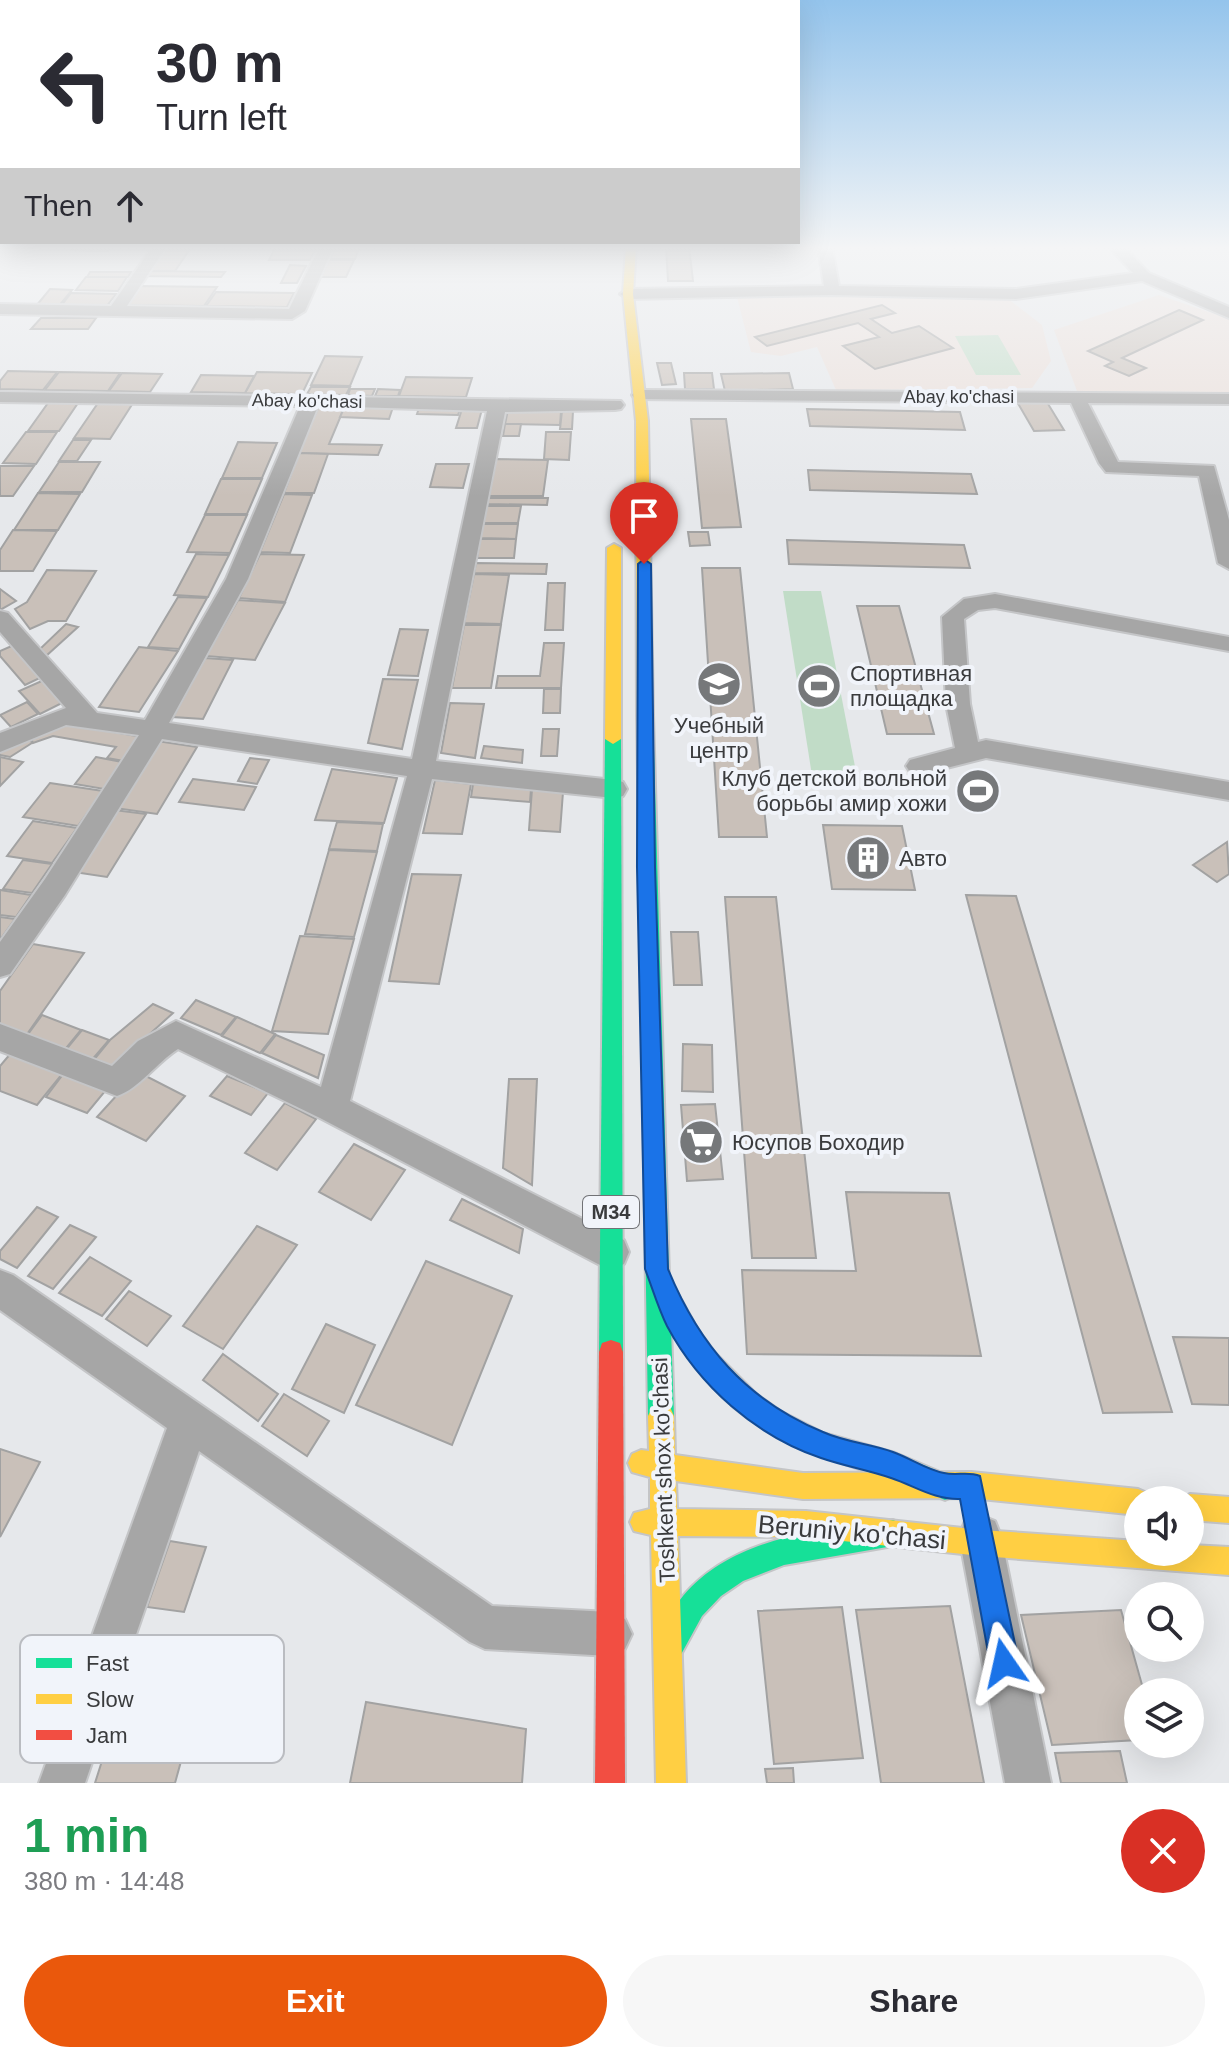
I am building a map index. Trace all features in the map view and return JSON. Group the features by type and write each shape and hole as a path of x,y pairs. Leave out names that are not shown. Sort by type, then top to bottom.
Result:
{"main road":[{"name":"Toshkent shox ko'chasi","path":"632,329 641,400 646,867 671,1783"},
{"path":"614,400 641,400"},
{"name":"M34","path":"610,1783 614,1461 611,1252 614,525"},
{"path":"613,865 646,867"},
{"path":"657,1269 675,1316 697,1351 743,1401 788,1430 821,1445 958,1486"},
{"name":"Beruniy ko'chasi","path":"614,1461 662,1464 803,1486 958,1486 1124,1501"},
{"path":"1204,1508 1229,1510"},
{"name":"Beruniy ko'chasi","path":"611,1523 806,1524 981,1543 1229,1561"},
{"path":"668,1650 695,1602 716,1583 747,1564 771,1554 893,1533"}],"street":[{"name":"Abay ko'chasi","path":"0,397 562,408 614,400"},
{"path":"1077,398 1113,468 1207,470 1228,554"},
{"name":"Abay ko'chasi","path":"641,400 1229,399"},
{"path":"0,965 55,887 156,729 157,718 237,579 311,401"},
{"path":"332,1108 422,769 497,405"},
{"path":"968,753 957,690 953,617 972,604 995,601 1229,644"},
{"path":"0,618 89,719"},
{"path":"0,743 64,716 422,769 614,789"},
{"path":"919,766 986,749 1229,791"},
{"path":"0,1037 117,1082 149,1051 176,1034 332,1108 611,1252"},
{"path":"0,1288 485,1627 610,1634"},
{"path":"114,1635 189,1423"},
{"path":"958,1486 981,1543 1028,1783"},
{"path":"62,1783 69,1763"}],"shaded area":[{"path":"745,329 1043,329 1051,361 1032,388 836,390 817,347 781,356 751,352"},
{"path":"1229,329 1229,392 1077,391 1054,330"}],"green space":[{"path":"998,335 1021,375 976,375 955,336"},
{"name":"Спортивная площадка","path":"783,591 821,591 858,782 813,782"}],"building":[{"path":"786,329 833,329 767,346 755,337"},
{"path":"867,329 886,329 892,333 924,329 953,348 875,369 843,346 879,337"},
{"path":"1136,329 1183,329 1122,358 1146,368 1129,376 1105,366 1113,362 1088,351"},
{"path":"325,356 362,357 350,386 311,385"},
{"path":"657,363 671,363 676,384 662,385"},
{"path":"8,371 57,372 43,390 0,389 0,381"},
{"path":"59,372 120,373 108,391 45,390"},
{"path":"257,372 312,373 302,394 245,393"},
{"path":"122,373 162,374 150,392 109,391"},
{"path":"684,373 712,373 714,389 685,389"},
{"path":"789,373 793,389 725,391 721,374"},
{"path":"201,375 254,376 245,393 191,392"},
{"path":"406,377 472,378 466,397 399,396"},
{"path":"311,387 350,387 346,395 307,394"},
{"path":"350,389 375,389 372,396 348,395"},
{"path":"378,389 400,390 398,396 375,396"},
{"path":"1045,399 1064,430 1034,431 1016,400"},
{"path":"48,403 78,403 59,431 28,431"},
{"path":"98,403 133,403 110,439 74,438"},
{"path":"319,406 345,406 329,444 382,445 378,455 298,453"},
{"path":"345,406 393,407 389,419 340,417"},
{"path":"419,408 460,409 458,415 417,414"},
{"path":"462,409 482,409 477,428 456,428"},
{"path":"807,409 960,412 965,430 810,426"},
{"path":"508,410 561,411 560,425 505,424"},
{"path":"562,411 573,411 572,429 560,429"},
{"path":"691,419 726,419 741,527 702,528"},
{"path":"505,424 521,424 519,436 503,436"},
{"path":"26,432 57,432 36,464 3,463"},
{"path":"546,432 571,432 569,460 544,459"},
{"path":"73,440 91,440 77,461 59,461"},
{"path":"238,442 277,443 262,478 222,478"},
{"path":"299,453 328,454 314,493 284,493"},
{"path":"494,459 548,460 543,496 487,496"},
{"path":"59,462 100,462 82,492 39,492"},
{"path":"436,464 469,464 463,488 430,487"},
{"path":"0,466 34,466 13,496 0,496"},
{"path":"808,470 971,474 977,494 810,490"},
{"path":"221,479 262,479 247,514 205,514"},
{"path":"38,493 80,494 58,530 14,530"},
{"path":"284,494 312,495 290,553 260,552"},
{"path":"487,498 548,498 547,505 486,504"},
{"path":"486,506 521,506 518,523 483,523"},
{"path":"205,515 247,515 230,553 187,552"},
{"path":"483,524 518,524 516,539 480,538"},
{"path":"13,530 57,531 33,571 0,571 0,550"},
{"path":"688,532 708,532 710,545 690,546"},
{"path":"480,539 516,539 514,558 477,558"},
{"path":"787,540 964,545 970,568 789,564"},
{"path":"196,554 229,555 208,597 174,595"},
{"path":"260,554 304,555 285,602 239,598"},
{"path":"476,563 547,564 546,574 474,573"},
{"path":"702,568 740,568 767,837 719,837"},
{"path":"47,570 96,571 66,621 48,621 30,629 15,609 27,602"},
{"path":"474,574 509,575 501,624 464,623"},
{"path":"548,583 565,583 563,630 545,630"},
{"path":"0,589 16,601 0,610"},
{"path":"178,597 207,598 179,649 148,647"},
{"path":"238,600 285,603 255,660 206,656"},
{"path":"857,606 899,606 934,734 887,734"},
{"path":"66,624 78,627 46,656 40,649"},
{"path":"464,625 501,625 491,688 452,688"},
{"path":"400,629 428,630 418,676 388,675"},
{"path":"544,643 564,643 561,688 496,688 498,676 540,676"},
{"path":"14,645 42,677 25,685 0,656 0,651"},
{"path":"139,647 178,651 139,712 99,707"},
{"path":"205,658 233,660 203,719 173,717"},
{"path":"383,679 418,680 402,749 368,743"},
{"path":"44,680 64,702 40,714 19,691"},
{"path":"544,689 561,689 560,713 543,713"},
{"path":"27,702 38,714 11,727 0,715"},
{"path":"450,703 484,704 475,758 441,753"},
{"path":"58,722 142,737 124,761 107,758 116,747 53,736 33,743 29,732"},
{"path":"543,729 559,729 557,756 541,756"},
{"path":"27,733 32,743 10,757 0,755 0,748"},
{"path":"157,741 197,747 157,814 115,808"},
{"path":"484,746 523,750 522,763 481,758"},
{"path":"0,757 23,762 0,786"},
{"path":"96,757 122,762 104,789 75,784"},
{"path":"250,758 269,760 257,784 238,781"},
{"path":"332,769 397,778 384,823 315,820"},
{"path":"193,779 256,787 244,810 179,802"},
{"path":"435,780 471,784 462,834 423,833"},
{"path":"50,783 103,791 78,826 23,817"},
{"path":"473,784 531,789 530,802 471,797"},
{"path":"532,789 563,792 560,832 529,830"},
{"path":"114,810 146,814 107,877 74,872"},
{"path":"33,821 77,828 52,863 7,856"},
{"path":"337,822 383,824 377,851 329,849"},
{"name":"Авто","path":"823,825 902,826 915,890 832,889"},
{"path":"1227,842 1229,874 1217,882 1193,865"},
{"path":"329,850 377,852 354,937 305,934"},
{"path":"23,860 52,864 32,893 3,889"},
{"path":"412,874 461,875 439,984 389,981"},
{"path":"0,890 31,895 16,917 0,915"},
{"path":"966,895 1016,896 1172,1412 1103,1413"},
{"path":"725,897 776,897 816,1258 752,1258"},
{"path":"0,917 15,919 0,940"},
{"path":"671,932 698,932 702,985 674,985"},
{"path":"300,936 354,939 328,1034 272,1031"},
{"path":"33,944 84,953 25,1037 0,1027 0,991"},
{"path":"196,1000 236,1017 221,1035 181,1018"},
{"path":"153,1004 173,1013 111,1069 92,1062 110,1040"},
{"path":"42,1015 81,1030 63,1052 26,1037"},
{"path":"237,1017 275,1034 260,1053 222,1036"},
{"path":"82,1030 109,1040 91,1061 64,1052"},
{"path":"276,1035 324,1055 318,1078 262,1053"},
{"path":"683,1044 712,1045 713,1092 682,1091"},
{"path":"11,1053 63,1073 37,1105 0,1091 0,1066"},
{"path":"138,1072 185,1096 146,1141 97,1117"},
{"path":"64,1073 106,1090 87,1113 46,1097"},
{"path":"227,1076 268,1093 251,1115 210,1096"},
{"path":"509,1079 537,1079 532,1185 503,1168"},
{"path":"285,1103 316,1119 277,1170 245,1153"},
{"name":"Юсупов Боходир","path":"715,1104 723,1179 687,1181 681,1105"},
{"path":"354,1144 405,1170 371,1220 319,1192"},
{"path":"846,1192 949,1193 981,1356 747,1354 742,1270 856,1271"},
{"path":"462,1199 523,1229 519,1253 450,1220"},
{"path":"37,1207 58,1217 17,1268 0,1259 0,1251"},
{"path":"70,1225 96,1237 53,1289 28,1276"},
{"path":"257,1226 297,1245 223,1349 183,1326"},
{"path":"90,1257 131,1281 102,1316 59,1293"},
{"path":"426,1261 512,1296 452,1445 356,1405"},
{"path":"129,1291 171,1316 147,1346 106,1319"},
{"path":"326,1324 375,1345 344,1413 292,1389"},
{"path":"1173,1337 1229,1338 1229,1405 1192,1404"},
{"path":"223,1354 278,1394 258,1421 203,1380"},
{"path":"284,1394 329,1421 307,1456 262,1426"},
{"path":"0,1449 40,1462 0,1537"},
{"path":"170,1541 206,1547 184,1612 147,1607"},
{"path":"950,1606 984,1783 881,1783 856,1610"},
{"path":"842,1607 863,1758 774,1764 758,1611"},
{"path":"1121,1610 1124,1662 1136,1662 1140,1678 1124,1678 1124,1741 1052,1745 1021,1615"},
{"path":"366,1702 526,1729 522,1783 350,1783"},
{"path":"1120,1751 1127,1783 1061,1783 1055,1753"},
{"path":"101,1763 181,1763 175,1783 95,1783"},
{"path":"793,1768 794,1783 767,1783 765,1769"}],"traffic: fast":[{"path":"645,715 661,1416"},
{"path":"611,1352 613,739"},
{"path":"664,1287 690,1339 726,1384 747,1403 796,1435 823,1446 895,1466 945,1487"},
{"path":"668,1650 692,1606 711,1586 733,1571 758,1560 812,1545 893,1533"}],"traffic: slow":[{"path":"632,329 642,421 645,715"},
{"path":"613,739 614,548"},
{"path":"661,1416 671,1783"},
{"path":"641,1463 803,1486 971,1485 1124,1501"},
{"path":"1204,1508 1229,1510"},
{"path":"643,1522 806,1524 981,1543 1229,1561"}],"traffic: jam":[{"path":"610,1783 611,1352"}],"place":[{"name":"Учебный центр","path":"719,684"},
{"name":"Спортивная площадка","path":"819,686"},
{"name":"Клуб детской вольной борьбы амир хожи","path":"978,791"},
{"name":"Авто","path":"868,858"},
{"name":"Юсупов Боходир","path":"701,1142"}],"route":[{"path":"644,564 646,867 657,1269 675,1316 697,1351 743,1401 765,1417 821,1445 892,1465 945,1487 971,1485 1004,1663"}]}
